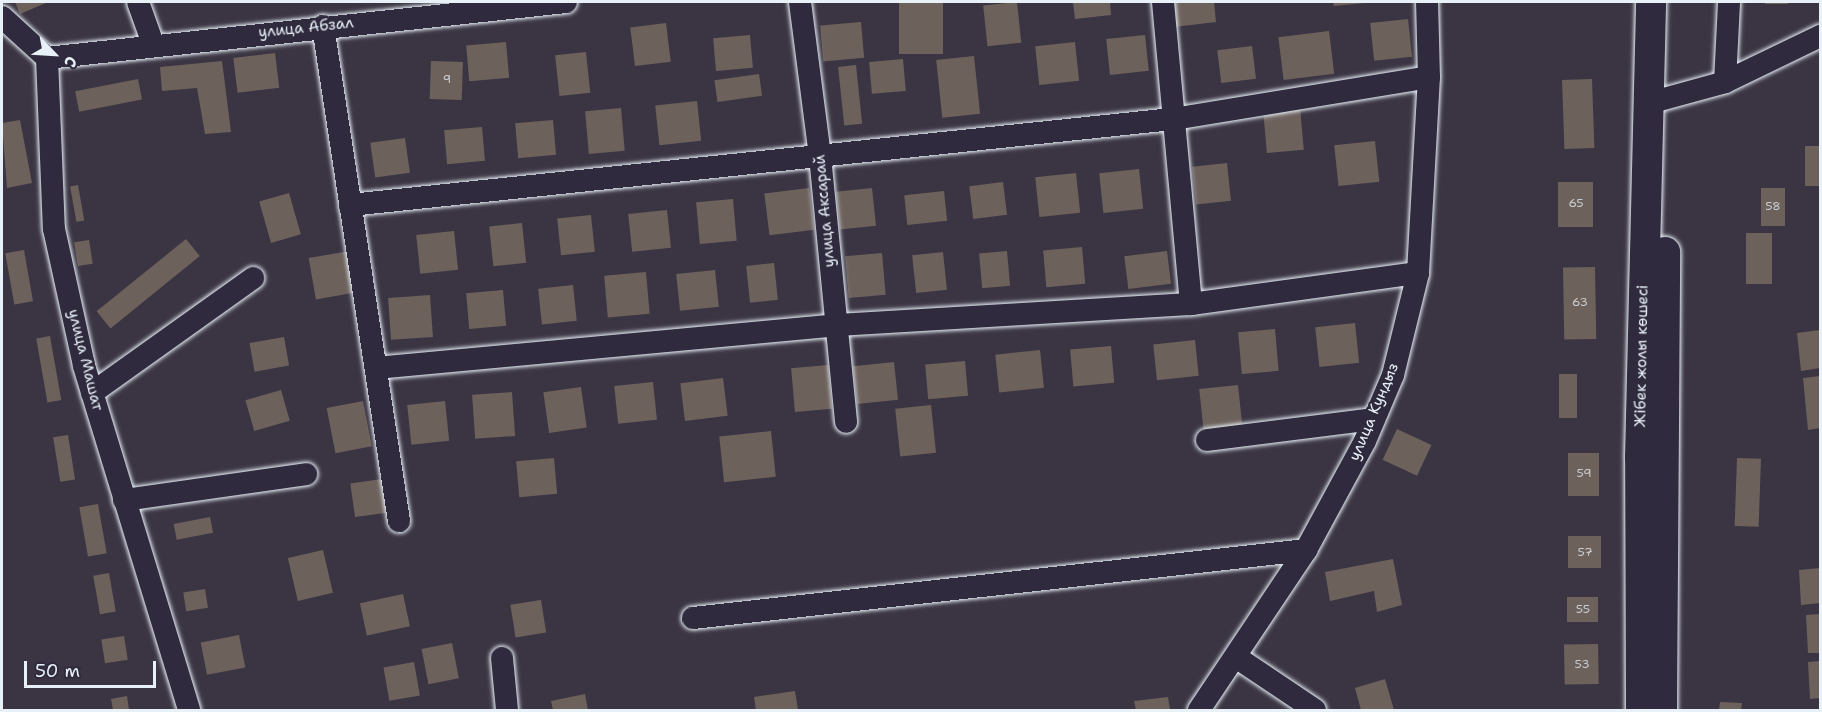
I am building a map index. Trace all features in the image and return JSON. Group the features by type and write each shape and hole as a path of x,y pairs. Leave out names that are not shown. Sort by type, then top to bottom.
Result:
{"main road":[{"name":"Жібек жолы көшесі","path":"1651,2 1657,101 1662,711"},
{"name":"Жібек жолы көшесі","path":"1641,711 1640,457 1657,101 1671,2"}],"street":[{"path":"138,2 153,44"},
{"name":"улица Абзал","path":"47,57 323,26 367,12 566,2"},
{"name":"улица Аксарай","path":"800,2 820,156 846,422"},
{"path":"1163,2 1191,304"},
{"name":"улица Кундыз","path":"1199,711 1306,550 1374,419 1393,375 1418,273 1429,77 1427,2"},
{"path":"1725,82 1729,2"},
{"path":"2,17 47,57"},
{"path":"323,26 399,521"},
{"path":"1657,101 1725,82 1821,36"},
{"name":"улица Машат","path":"47,57 54,229 92,393 189,711"},
{"path":"350,205 1173,119 1429,77"},
{"path":"376,368 836,325 1191,304 1418,273"},
{"path":"92,393 253,278"},
{"path":"1206,440 1374,419"},
{"path":"124,500 306,474"},
{"path":"693,618 1306,550"},
{"path":"1236,657 1315,711"},
{"path":"502,658 507,711"}],"building":[{"path":"15,2 48,2 20,14"},
{"path":"899,2 943,2 943,54 899,54"},
{"path":"1017,2 1021,43 987,46 983,6"},
{"path":"1073,2 1110,2 1111,15 1075,19"},
{"path":"1172,2 1214,2 1216,22 1174,27"},
{"path":"1333,2 1365,2 1365,3 1334,6"},
{"path":"1765,2 1788,2 1788,4 1765,4"},
{"path":"1408,19 1412,57 1374,61 1370,23"},
{"path":"861,22 864,58 823,61 820,26"},
{"path":"666,23 671,62 635,66 630,27"},
{"path":"1329,31 1334,74 1284,80 1278,37"},
{"path":"750,35 753,68 716,71 713,38"},
{"path":"1145,35 1149,71 1110,75 1106,39"},
{"path":"506,42 509,78 469,81 466,45"},
{"path":"1075,42 1079,81 1039,85 1035,46"},
{"path":"1252,46 1256,79 1221,83 1217,50"},
{"path":"586,52 590,93 559,96 555,55"},
{"path":"275,53 279,88 238,93 233,58"},
{"path":"974,56 980,114 942,118 936,60"},
{"path":"903,59 906,91 872,94 869,62"},
{"path":"222,61 231,132 205,134 197,88 162,91 160,67"},
{"path":"431,61 463,62 462,100 430,99"},
{"path":"856,65 862,124 844,126 838,67"},
{"path":"759,74 762,96 717,102 714,80"},
{"path":"138,79 142,100 79,112 75,91"},
{"path":"1592,79 1594,148 1564,149 1562,80"},
{"path":"697,101 701,141 659,145 655,105"},
{"path":"1300,107 1304,150 1267,153 1263,110"},
{"path":"621,108 625,151 589,154 585,111"},
{"path":"20,120 32,183 7,188 2,123"},
{"path":"553,120 556,155 518,158 515,123"},
{"path":"482,127 485,161 447,164 444,130"},
{"path":"405,138 410,173 375,178 370,143"},
{"path":"1375,141 1379,182 1339,186 1334,145"},
{"path":"1805,146 1820,146 1820,186 1805,186"},
{"path":"1227,163 1231,201 1196,204 1192,167"},
{"path":"1139,169 1143,209 1103,213 1099,173"},
{"path":"1076,173 1080,213 1039,217 1035,177"},
{"path":"1003,182 1007,215 973,219 969,186"},
{"path":"1558,182 1593,182 1593,227 1558,227"},
{"path":"78,185 84,220 76,222 70,186"},
{"path":"809,188 814,230 769,235 764,193"},
{"path":"872,188 876,226 840,230 836,192"},
{"path":"1761,188 1785,188 1785,226 1761,226"},
{"path":"944,191 947,221 907,225 904,195"},
{"path":"289,193 301,234 271,243 259,202"},
{"path":"733,199 737,241 700,244 696,202"},
{"path":"667,210 671,248 632,252 628,214"},
{"path":"591,215 595,252 561,255 557,219"},
{"path":"522,223 526,263 493,266 489,226"},
{"path":"454,231 458,270 420,274 416,235"},
{"path":"1746,233 1772,233 1772,284 1746,284"},
{"path":"186,239 200,256 110,328 97,311"},
{"path":"89,240 93,264 78,266 74,242"},
{"path":"1082,247 1085,284 1046,287 1043,250"},
{"path":"24,250 33,301 14,305 5,253"},
{"path":"349,251 356,292 316,299 309,258"},
{"path":"1007,251 1010,286 982,288 979,253"},
{"path":"1167,251 1171,284 1128,289 1124,256"},
{"path":"943,252 947,290 916,293 912,255"},
{"path":"882,253 886,295 849,298 845,256"},
{"path":"774,263 778,300 750,303 746,266"},
{"path":"1595,267 1596,339 1564,340 1563,268"},
{"path":"715,270 719,307 680,311 676,274"},
{"path":"646,272 650,314 608,318 604,276"},
{"path":"573,285 577,321 542,324 538,289"},
{"path":"503,290 506,326 469,329 466,293"},
{"path":"430,295 433,337 391,340 388,298"},
{"path":"1355,323 1359,363 1319,367 1315,327"},
{"path":"1275,329 1279,371 1242,374 1238,332"},
{"path":"1820,330 1820,368 1801,371 1797,333"},
{"path":"50,336 61,400 47,402 36,338"},
{"path":"284,337 289,366 255,372 250,343"},
{"path":"1195,340 1199,376 1157,380 1153,344"},
{"path":"1111,346 1114,383 1073,386 1070,350"},
{"path":"1040,350 1044,388 999,392 995,355"},
{"path":"965,361 968,396 928,399 925,364"},
{"path":"894,362 898,400 857,404 853,366"},
{"path":"828,365 832,409 795,412 791,368"},
{"path":"1559,374 1577,374 1577,418 1559,418"},
{"path":"1820,376 1820,428 1808,430 1803,378"},
{"path":"723,378 728,416 685,421 680,383"},
{"path":"653,382 657,420 618,424 614,386"},
{"path":"1238,385 1242,426 1203,430 1199,389"},
{"path":"581,387 587,428 549,433 543,392"},
{"path":"281,390 290,421 254,431 245,400"},
{"path":"512,392 515,436 475,439 472,395"},
{"path":"363,401 372,446 335,453 327,408"},
{"path":"445,401 449,441 411,445 407,405"},
{"path":"931,405 936,453 900,457 895,409"},
{"path":"1397,429 1431,445 1417,476 1383,460"},
{"path":"771,431 776,477 724,482 719,436"},
{"path":"68,435 75,479 60,482 53,437"},
{"path":"1568,453 1599,453 1599,496 1568,496"},
{"path":"554,458 557,494 519,497 516,461"},
{"path":"1737,458 1761,459 1759,527 1735,526"},
{"path":"382,479 387,513 355,517 350,483"},
{"path":"98,504 107,553 88,557 79,507"},
{"path":"210,517 213,533 177,540 174,524"},
{"path":"1568,536 1601,536 1601,568 1568,568"},
{"path":"323,550 333,593 298,601 288,558"},
{"path":"1393,559 1402,605 1377,612 1374,591 1330,601 1325,572"},
{"path":"1820,568 1820,603 1801,605 1799,570"},
{"path":"109,573 116,611 100,614 93,576"},
{"path":"205,589 208,608 186,611 183,592"},
{"path":"403,594 410,626 367,635 360,603"},
{"path":"1567,597 1598,597 1598,622 1567,622"},
{"path":"541,600 546,633 516,637 510,605"},
{"path":"1820,614 1820,653 1808,653 1806,615"},
{"path":"239,635 245,667 207,675 201,642"},
{"path":"124,636 128,660 105,663 101,640"},
{"path":"452,643 459,678 428,684 422,649"},
{"path":"1598,644 1599,684 1565,685 1564,645"},
{"path":"1820,661 1820,698 1810,699 1808,662"},
{"path":"414,662 420,695 389,701 383,667"},
{"path":"1385,679 1394,710 1361,710 1355,688"},
{"path":"795,691 798,710 756,710 754,697"},
{"path":"585,694 588,710 553,710 551,701"},
{"path":"127,696 129,710 113,710 111,699"},
{"path":"1168,697 1170,710 1136,710 1134,701"},
{"path":"1720,702 1742,703 1741,710 1719,710"}]}
